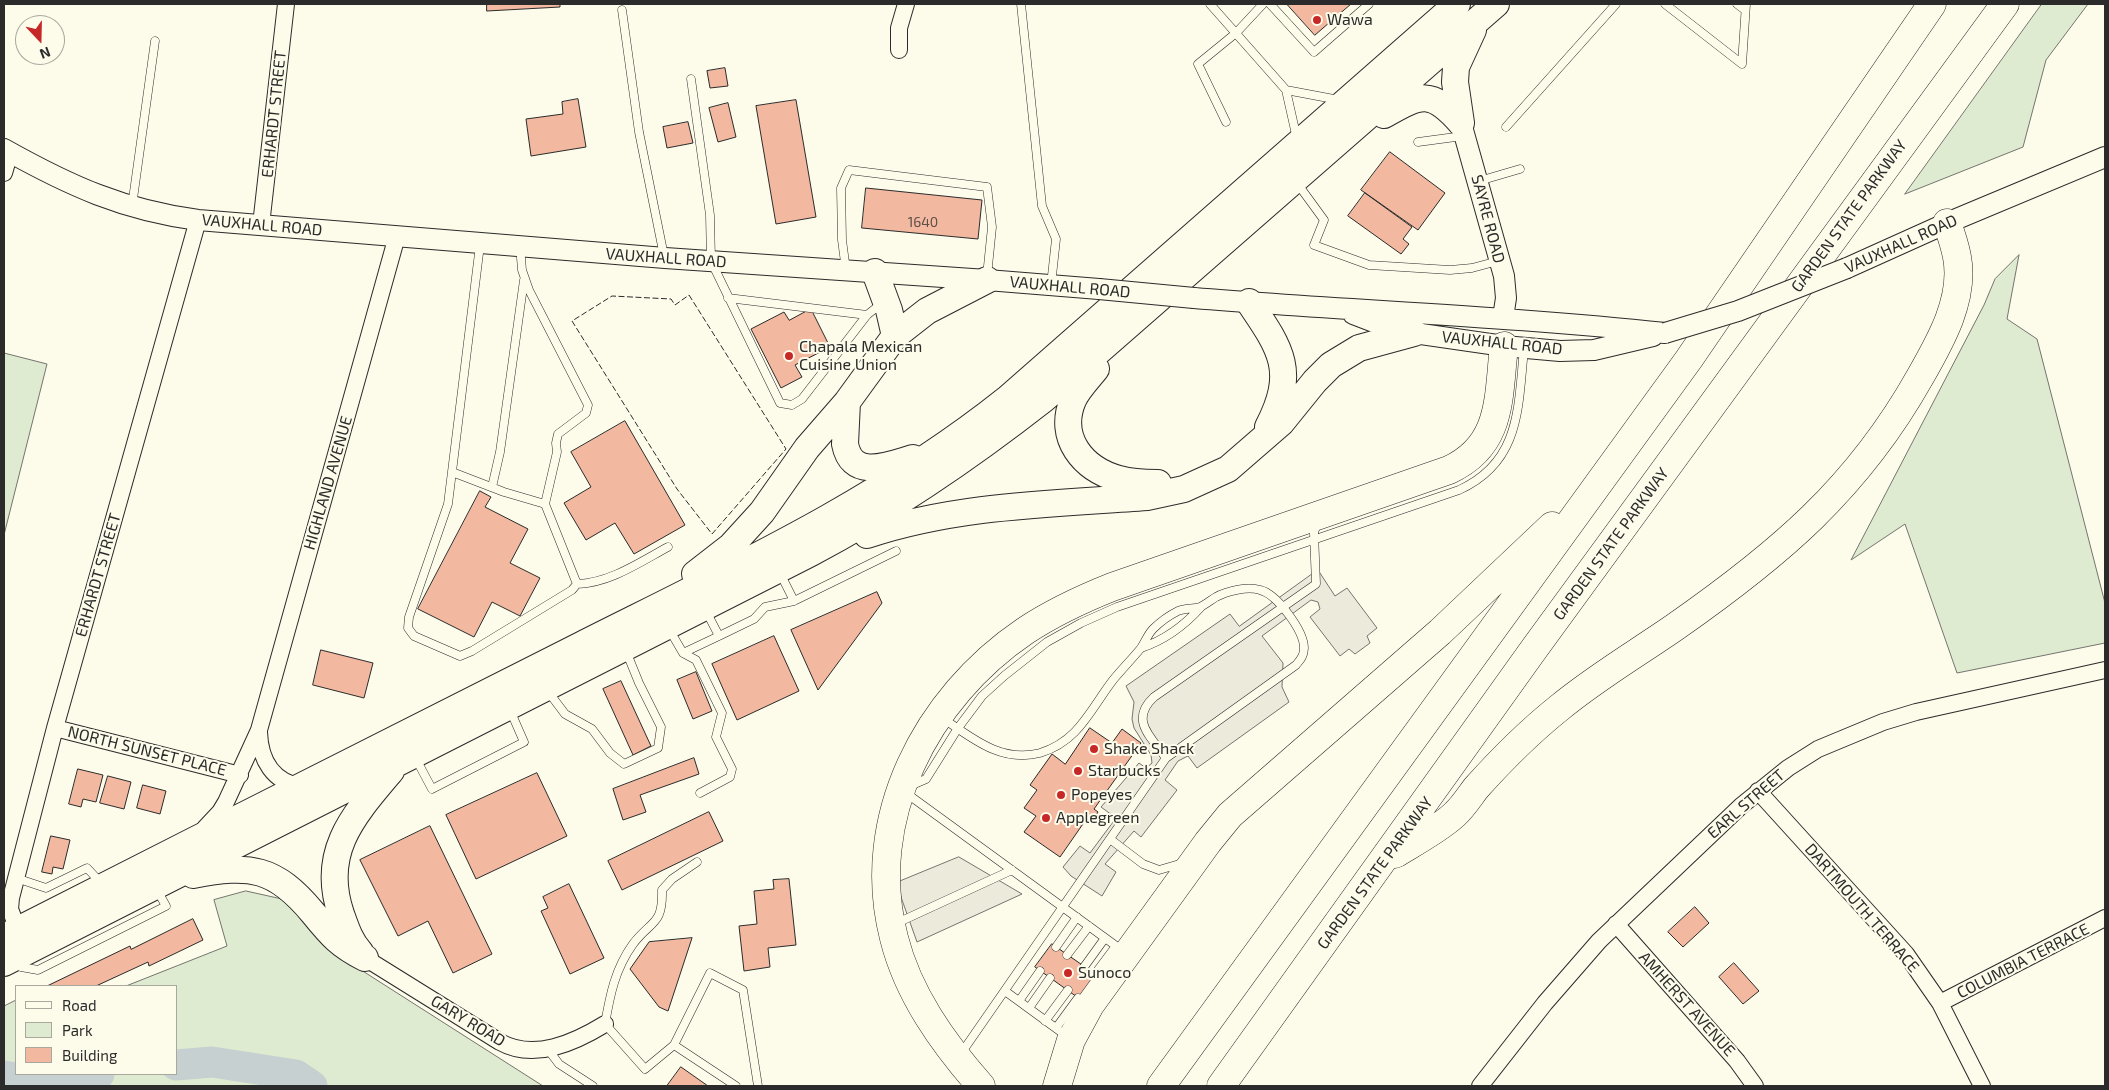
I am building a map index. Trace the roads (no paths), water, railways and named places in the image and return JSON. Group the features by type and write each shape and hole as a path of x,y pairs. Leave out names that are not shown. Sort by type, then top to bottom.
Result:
{"highway":[{"path":"1161,1086 1689,359 1756,264 1840,136 1932,4"},
{"name":"GARDEN STATE PARKWAY","path":"1221,1086 1545,634 2005,4"},
{"path":"10,947 104,887 302,786 659,617 837,514 938,451 1007,399 1454,5"},
{"path":"1463,129 1455,82 1456,66 1488,12"},
{"path":"659,617 704,607 811,553 889,510 968,457 1044,399 1488,12"},
{"path":"1340,141 1402,105 1426,97 1440,103 1463,129"},
{"path":"1381,864 1454,816 1492,771 1533,730 1559,708 1587,686 1752,571 1796,534 1838,492 1886,432 1912,391 1945,331 1956,295 1958,271 1958,259 1947,223"},
{"path":"875,272 876,308 895,336"},
{"path":"10,947 160,884 625,647 659,617 762,512 806,448 848,402 895,336 927,310 987,280"},
{"path":"1249,302 1274,339 1283,367 1283,388 1280,399 1271,421 1258,442"},
{"path":"1144,313 1079,390 1073,400 1068,418 1069,435 1076,452 1088,464 1097,471 1119,479 1133,482 1158,483 1208,479"},
{"path":"811,553 885,528 930,517 992,508 1146,497 1177,491 1208,479 1237,462 1287,416 1331,364 1359,348 1414,333"},
{"path":"981,1086 935,1027 915,993 900,959 891,926 885,884 886,848 900,790 913,759 948,722 959,691 993,656 1023,632 1057,612 1112,587 1318,527 1449,470 1475,454 1486,440 1494,423 1514,347"},
{"path":"848,402 845,435 846,450 853,461 858,464 865,467 879,467 938,451"},
{"path":"1057,1086 1063,1034 1090,1005 1116,946 1195,860 1230,815 1440,632 1601,480"},
{"path":"365,958 356,948 350,937 337,902 335,878 338,854 343,836 353,818 405,759"},
{"path":"160,884 225,870 250,870 274,877 284,883 301,899 341,944 365,958"}],"street":[{"name":"ERHARDT STREET","path":"261,225 286,4"},
{"path":"899,50 899,28 906,4"},
{"name":"SAYRE ROAD","path":"1463,129 1500,261 1505,288 1503,318"},
{"name":"VAUXHALL ROAD","path":"7,151 88,192 132,208 163,216 198,220 664,258 1051,285 1342,310 1386,310 1585,324 1665,333"},
{"path":"4,173 7,151"},
{"name":"VAUXHALL ROAD","path":"1342,310 1387,327 1414,333 1514,347 1583,351 1606,348 1738,311 1848,268 1947,223 2105,157"},
{"name":"ERHARDT STREET","path":"10,947 10,910 16,878 55,728 198,220"},
{"name":"HIGHLAND AVENUE","path":"182,848 220,812 240,775 259,730 397,236"},
{"path":"1514,347 1585,324"},
{"name":"EARL STREET","path":"1480,1086 1545,1003 1599,941 1758,791 1788,768 1818,749 1882,722 1916,712 2105,670"},
{"name":"NORTH SUNSET PLACE","path":"55,728 240,775"},
{"name":"HIGHLAND AVENUE","path":"259,730 260,748 267,766 287,783 302,786"},
{"name":"DARTMOUTH TERRACE","path":"1758,791 1906,954 1940,1003 1982,1086"},
{"name":"COLUMBIA TERRACE","path":"1940,1003 2105,918"},
{"name":"AMHERST AVENUE","path":"1616,924 1737,1061 1755,1086"},
{"name":"GARY ROAD","path":"365,958 508,1046 525,1051 547,1048 578,1038 604,1024"}],"lane":[{"path":"1020,4 1042,206 1056,239 1051,285"},
{"path":"1210,4 1286,90 1298,144"},
{"path":"1226,122 1198,64 1236,33 1263,4"},
{"path":"1270,4 1314,52 1369,4"},
{"path":"1506,127 1616,4"},
{"path":"1665,4 1742,64 1746,7 1737,4"},
{"path":"622,10 639,132 664,258"},
{"path":"132,208 155,41"},
{"path":"691,79 710,214 711,261 780,403 792,405 802,399 876,308"},
{"path":"1286,90 1346,102"},
{"path":"1418,142 1463,129"},
{"path":"1478,182 1520,169"},
{"path":"846,270 842,240 841,188 848,170 987,187 992,227 987,280"},
{"path":"1295,180 1324,220 1314,245 1369,265 1461,270 1500,261"},
{"path":"480,243 448,504 409,617 408,628 414,636 460,656 472,651 572,590 577,584 594,583 607,578 668,547"},
{"path":"492,487 500,452 524,280 520,246"},
{"path":"524,280 588,405 586,413 558,434 557,452 545,504 577,584"},
{"path":"728,298 876,308"},
{"path":"452,472 545,504"},
{"path":"1166,758 1143,725 1142,714 1146,704 1316,584 1318,527"},
{"path":"683,653 754,619 765,607 794,601 896,551"},
{"path":"778,569 794,601"},
{"path":"958,1058 1166,758 1300,660 1304,651 1302,640 1283,607 1267,592 1253,589 1218,596 1200,607 1189,620 1160,642 1141,648"},
{"path":"704,607 719,636"},
{"path":"948,722 984,746 1005,754 1026,756 1055,748 1066,742 1074,734 1114,678 1141,648 1152,629 1179,610 1200,607"},
{"path":"659,617 683,653 696,660 722,713 716,737 732,769 730,777 700,793"},
{"path":"545,688 565,714 592,729 610,753 624,764 658,748 661,727 639,683 625,647"},
{"path":"405,759 432,789 524,742 509,706"},
{"path":"900,790 1116,946"},
{"path":"1110,839 1144,864 1159,870 1195,860"},
{"path":"697,862 672,879 662,890 663,907 658,920 633,944 612,983 604,1024 645,1069 674,1045 710,973 743,990 758,1086"},
{"path":"16,878 46,888 87,868 104,887"},
{"path":"891,926 1012,870"},
{"path":"1056,947 1077,917"},
{"path":"1067,955 1089,926"},
{"path":"1084,967 1116,946"},
{"path":"1095,974 1116,946"},
{"path":"1019,1001 1040,971"},
{"path":"1028,1008 1050,978"},
{"path":"1045,1021 1068,990"},
{"path":"1005,991 1063,1034 1078,998"},
{"path":"674,1045 736,1086"},
{"path":"547,1048 559,1064 593,1086"}],"waterway":[{"path":"178,1065 212,1062 296,1075 312,1086"},
{"path":"4,1076 48,1084 94,1075"}],"place":[{"name":"Wawa","path":"1317,20"},
{"name":"Chapala Mexican Cuisine Union","path":"789,356"},
{"name":"Shake Shack","path":"1094,749"},
{"name":"Starbucks","path":"1078,771"},
{"name":"Popeyes","path":"1061,795"},
{"name":"Applegreen","path":"1046,818"},
{"name":"Sunoco","path":"1068,973"}]}
